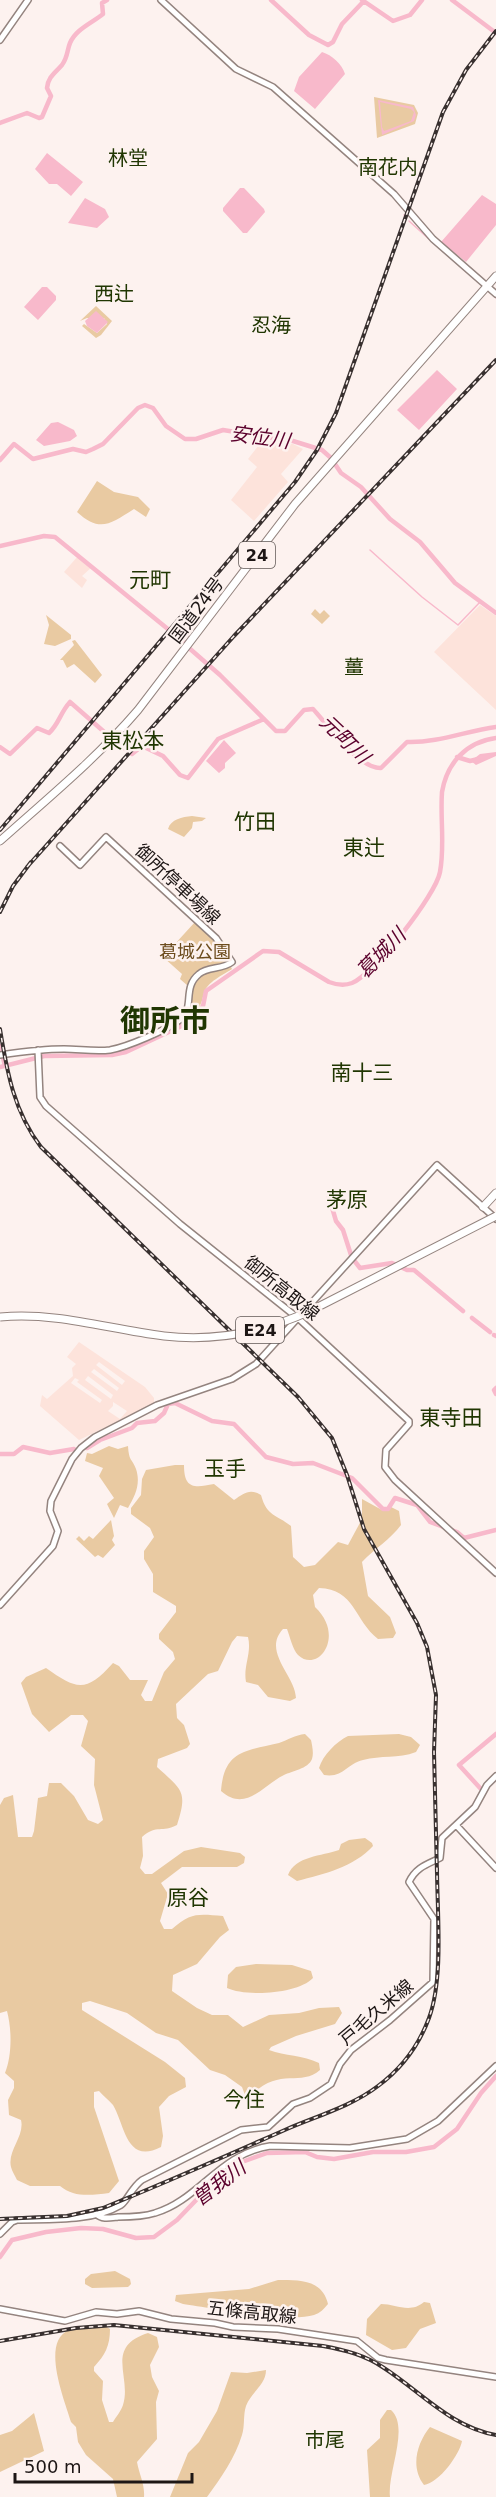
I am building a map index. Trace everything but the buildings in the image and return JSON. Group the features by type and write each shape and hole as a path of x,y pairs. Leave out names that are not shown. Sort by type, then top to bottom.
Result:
{"highway":[{"name":"国道24号","path":"0,841 76,776 111,741 157,685 288,513 496,276"},
{"path":"484,1208 496,1195"},
{"name":"E24","path":"0,1317 27,1315 60,1317 179,1337 206,1338 243,1334 305,1313 496,1216"}],"main road":[{"path":"0,40 28,0"},
{"path":"161,0 236,69 273,87 394,194 433,239 496,294"},
{"name":"御所停車場線","path":"38,1051 107,1050 149,1035 183,1016 188,1005 189,987 199,974 210,969 226,967 232,962 216,938 106,837 80,865 60,846"},
{"path":"2,1054 38,1051"},
{"name":"御所高取線","path":"38,1051 40,1096 46,1106 180,1224 299,1319 409,1421 409,1424 386,1450 385,1467 395,1480 496,1573"},
{"path":"0,1605 53,1546 58,1531 50,1511 51,1501 72,1459 81,1448 95,1437 156,1405 243,1374 267,1355 437,1165 496,1216"},
{"name":"戸毛久米線","path":"0,2234 17,2220 80,2218 122,2204 137,2183 151,2177 173,2162 181,2161 241,2130 268,2127 293,2104 310,2098 331,2085 340,2064 351,2050 432,1984 434,1919 409,1882 416,1871 429,1861 440,1858 442,1838 478,1803 486,1785 496,1776"},
{"path":"456,1825 496,1868"},
{"name":"戸毛久米線","path":"96,2214 104,2218 141,2216 163,2210 234,2158 257,2148 279,2146 350,2148 407,2139 438,2121 496,2066"},
{"name":"五條高取線","path":"0,2309 65,2320 96,2312 117,2314 139,2312 171,2319 233,2327 279,2329 351,2340 362,2345 378,2358 386,2360 496,2377"}],"shaded area":[{"path":"322,52 336,60 345,74 315,109 294,91 299,77"},
{"path":"378,100 413,107 416,115 414,121 382,135","holes":["380,102 411,109 414,112 411,121 384,131"]},
{"path":"47,153 83,182 71,196 57,184 49,184 35,169"},
{"path":"240,188 244,188 265,212 247,233 243,233 223,211"},
{"path":"482,195 496,204 496,225 466,262 441,242"},
{"path":"85,198 105,209 109,217 97,228 68,223"},
{"path":"42,287 47,287 56,296 56,300 38,320 24,307"},
{"path":"96,311 108,322 97,333 87,326 85,321"},
{"path":"437,370 457,389 419,430 397,410"},
{"path":"58,422 74,430 77,436 70,441 44,446 36,440 51,423"},
{"path":"262,441 293,444 303,449 281,474 288,482 254,521 231,500 257,467 248,459"},
{"path":"78,556 92,567 82,576 87,580 82,588 64,572"},
{"path":"480,605 496,616 496,710 434,652"},
{"path":"224,740 236,753 225,763 225,768 219,773 206,761"},
{"path":"496,752 496,756 476,765 471,761 480,754"},
{"path":"79,1342 145,1387 154,1398 154,1404 79,1440 40,1406 42,1395 47,1399 73,1376 72,1368 76,1364 67,1357","holes":["99,1362 125,1381 122,1385 96,1365","94,1369 119,1388 117,1391 91,1372","88,1376 113,1395 111,1399 85,1380","75,1378 79,1380 77,1382 102,1400 100,1403 71,1383","113,1402 127,1411 120,1419 108,1411 113,1406"]}],"green space":[{"path":"374,97 414,105 418,113 415,124 377,138"},
{"path":"96,306 112,321 96,338 82,326 84,324 97,333 107,324 104,318 87,318 80,321"},
{"path":"97,481 114,492 138,497 150,509 146,517 134,509 105,524 85,519 77,512"},
{"path":"315,609 320,614 324,610 330,616 322,624 311,614"},
{"path":"46,615 71,635 71,639 55,646 44,644 49,625"},
{"path":"75,640 102,675 95,683 74,664 67,668 63,660 60,660 74,645 72,641"},
{"path":"192,816 206,818 193,822 192,828 184,837 168,829 174,821"},
{"name":"葛城公園","path":"195,922 215,939 230,961 203,971 188,986 180,979 182,974 163,957"},
{"path":"231,967 232,969 208,985 202,1002 187,1021 184,1018 188,1013 192,989 197,978 209,971"},
{"path":"109,1446 118,1449 128,1446 138,1480 135,1494 128,1508 120,1505 114,1518 107,1504 114,1498 99,1476 103,1468 85,1461 87,1453 92,1454"},
{"path":"184,1465 188,1483 196,1486 214,1484 234,1500 244,1493 261,1495 269,1511 291,1526 293,1557 304,1567 315,1565 338,1542 348,1545 362,1519 362,1499 382,1510 391,1507 399,1511 401,1525 362,1562 368,1596 390,1617 396,1633 393,1638 378,1639 347,1600 331,1590 319,1588 313,1595 315,1607 324,1618 328,1629 329,1640 326,1649 313,1660 306,1660 298,1655 293,1647 287,1629 283,1629 277,1638 278,1655 291,1681 296,1698 290,1701 268,1697 258,1685 246,1682 248,1637 237,1636 218,1671 208,1674 176,1704 177,1718 184,1725 190,1744 187,1748 158,1759 157,1767 177,1786 182,1805 177,1825 152,1831 142,1837 143,1856 140,1868 145,1874 152,1874 184,1851 201,1847 240,1853 245,1857 244,1863 237,1867 182,1867 161,1883 168,1894 160,1921 164,1929 172,1929 196,1915 208,1915 223,1916 229,1930 197,1964 173,1975 172,1991 212,2015 228,2015 243,2027 269,2015 339,2007 342,2013 335,2024 296,2036 269,2050 313,2060 319,2063 320,2070 305,2077 271,2082 252,2095 245,2095 242,2087 225,2075 210,2070 178,2040 156,2033 127,2013 90,2001 82,2003 82,2010 165,2062 185,2078 186,2087 169,2096 159,2107 163,2136 161,2147 149,2151 140,2151 134,2147 124,2132 113,2105 99,2091 94,2092 94,2107 119,2181 109,2193 77,2194 60,2186 30,2186 17,2180 11,2167 11,2155 22,2126 21,2120 9,2115 8,2100 14,2088 14,2081 5,2073 10,2050 10,2026 7,2011 0,2013 0,1805 4,1798 13,1795 18,1837 32,1837 38,1798 47,1796 49,1783 61,1783 74,1796 88,1820 98,1824 103,1820 94,1785 95,1759 81,1746 88,1721 83,1715 71,1715 49,1732 32,1714 21,1683 26,1677 46,1668 66,1681 81,1685 88,1684 96,1680 113,1663 119,1666 130,1680 148,1680 141,1695 145,1701 152,1701 164,1672 175,1659 173,1652 159,1639 159,1634 176,1612 176,1606 153,1592 153,1574 144,1559 144,1551 154,1537 150,1528 131,1514 131,1508 141,1495 142,1479 146,1470"},
{"path":"111,1520 114,1536 112,1540 115,1545 103,1558 98,1555 95,1557 76,1539 79,1536 84,1541 89,1536 93,1539"},
{"path":"305,1734 311,1740 313,1752 312,1759 307,1765 276,1779 246,1798 230,1797 221,1791 227,1767 239,1755"},
{"path":"399,1734 411,1737 420,1745 416,1752 403,1756 363,1760 341,1773 331,1775 324,1775 319,1768 330,1749 348,1736"},
{"path":"365,1838 373,1846 348,1864 297,1881 288,1875 303,1860 339,1850 341,1844 349,1840"},
{"path":"256,1964 292,1965 311,1971 313,1978 296,1988 284,1991 259,1993 227,1988 228,1975 236,1967"},
{"path":"115,2271 130,2279 131,2284 128,2287 92,2288 85,2284 85,2279 91,2274"},
{"path":"278,2280 301,2281 315,2285 321,2290 328,2304 314,2315 287,2317 230,2311 175,2301 176,2295 249,2289"},
{"path":"424,2302 430,2303 436,2323 420,2329 406,2348 392,2350 366,2335 367,2319 381,2304 408,2308 419,2306"},
{"path":"102,2324 110,2329 109,2340 94,2371 103,2381 102,2400 109,2422 113,2422 123,2405 125,2384 122,2364 127,2346 148,2333 157,2337 159,2347 150,2365 152,2377 159,2391 156,2402 157,2439 137,2462 144,2497 117,2497 113,2479 86,2455 78,2442 76,2427 71,2422 60,2387 55,2359 56,2346 61,2337 69,2330"},
{"path":"266,2370 264,2380 246,2406 243,2432 236,2452 207,2497 170,2497 188,2453 199,2442 217,2411 231,2372 247,2373"},
{"path":"387,2410 391,2410 398,2427 390,2497 370,2497 367,2450 380,2438 380,2420"},
{"path":"34,2413 44,2451 0,2472 0,2435 12,2431"},
{"path":"430,2427 462,2441 457,2453 442,2474 424,2485 416,2463 422,2440"}],"waterway":[{"path":"0,123 27,113 42,117 51,96 47,88 50,78 64,62 73,38 80,30 103,14 102,3 107,0"},
{"path":"271,0 309,35 328,45 333,42 342,24 364,1"},
{"path":"362,0 393,21 410,15 422,0"},
{"path":"452,0 496,33"},
{"path":"409,221 430,240"},
{"path":"443,251 480,283"},
{"path":"489,291 496,298"},
{"name":"安位川","path":"0,460 14,444 33,459 73,449 86,452 103,444 138,408 145,405 153,408 166,426 185,439 196,439 223,430 293,441 322,450 331,458 341,473 361,487 390,519 420,542 455,583 496,613"},
{"name":"元町川","path":"0,546 44,536 55,537 185,643"},
{"path":"370,550 422,597 458,625 481,601"},
{"name":"元町川","path":"189,648 220,675 276,731 285,731 304,710 313,709 354,754 372,766 381,768 407,742 430,741 496,727"},
{"path":"0,747 10,754 37,728 49,733 70,702 110,737"},
{"path":"115,741 132,754 142,746 163,756 180,775 188,778 218,739 264,719"},
{"name":"葛城川","path":"0,1067 44,1056 112,1055 126,1052 186,1024 203,1006 206,991 263,951 279,952 335,984 349,984 362,977 403,933 436,883 440,872 442,852 442,792 453,763 467,749 485,740 496,738"},
{"path":"457,757 470,761 478,759"},
{"path":"0,1046 5,1066"},
{"path":"329,1197 336,1221 343,1230 351,1255"},
{"path":"353,1259 360,1268 392,1263 407,1270 414,1270 463,1311"},
{"path":"472,1318 490,1332"},
{"path":"496,1388 494,1390 496,1394"},
{"path":"87,1448 100,1440 132,1428 137,1423 155,1421 164,1413 168,1404 175,1403 212,1421 234,1424 266,1457 293,1464 313,1463 352,1478 383,1509 388,1509 395,1498 417,1505 430,1522 457,1532 464,1538 496,1530"},
{"path":"0,1454 14,1454 23,1447 50,1453 74,1449"},
{"path":"480,1788 459,1765 496,1734"},
{"name":"曽我川","path":"0,2257 12,2240 46,2232 81,2228 103,2229 136,2238 154,2237 177,2220 202,2194 224,2182 242,2162 267,2153 305,2152 317,2157 334,2159 373,2152 406,2152 434,2147 457,2129 481,2093 496,2076"}],"railway":[{"path":"0,830 295,482 317,450 336,413 443,112 466,70 496,31"},
{"path":"27,867 234,636 496,360"},
{"path":"0,912 13,886 31,862"},
{"path":"0,1029 9,1076 18,1106 41,1147 298,1397 332,1438 347,1475 364,1529 417,1623 427,1647 436,1695 434,1752 437,1874"},
{"path":"0,2219 67,2216 103,2208 346,2105 368,2093 386,2079 415,2047 425,2028 434,2002 439,1944 437,1868"},
{"path":"0,2341 76,2328 114,2325 323,2346 347,2351 370,2360 398,2377 451,2417 465,2425 496,2435"}],"district":[{"name":"林堂","path":"128,158"},
{"name":"南花内","path":"388,167"},
{"name":"西辻","path":"114,294"},
{"name":"忍海","path":"271,325"},
{"name":"元町","path":"150,580"},
{"name":"薑","path":"354,667"},
{"name":"東松本","path":"133,741"},
{"name":"竹田","path":"255,822"},
{"name":"東辻","path":"364,848"},
{"name":"御所市","path":"165,1020"},
{"name":"南十三","path":"362,1073"},
{"name":"茅原","path":"347,1200"},
{"name":"東寺田","path":"451,1418"},
{"name":"玉手","path":"225,1469"},
{"name":"原谷","path":"188,1898"},
{"name":"今住","path":"244,2100"},
{"name":"市尾","path":"325,2440"}]}
